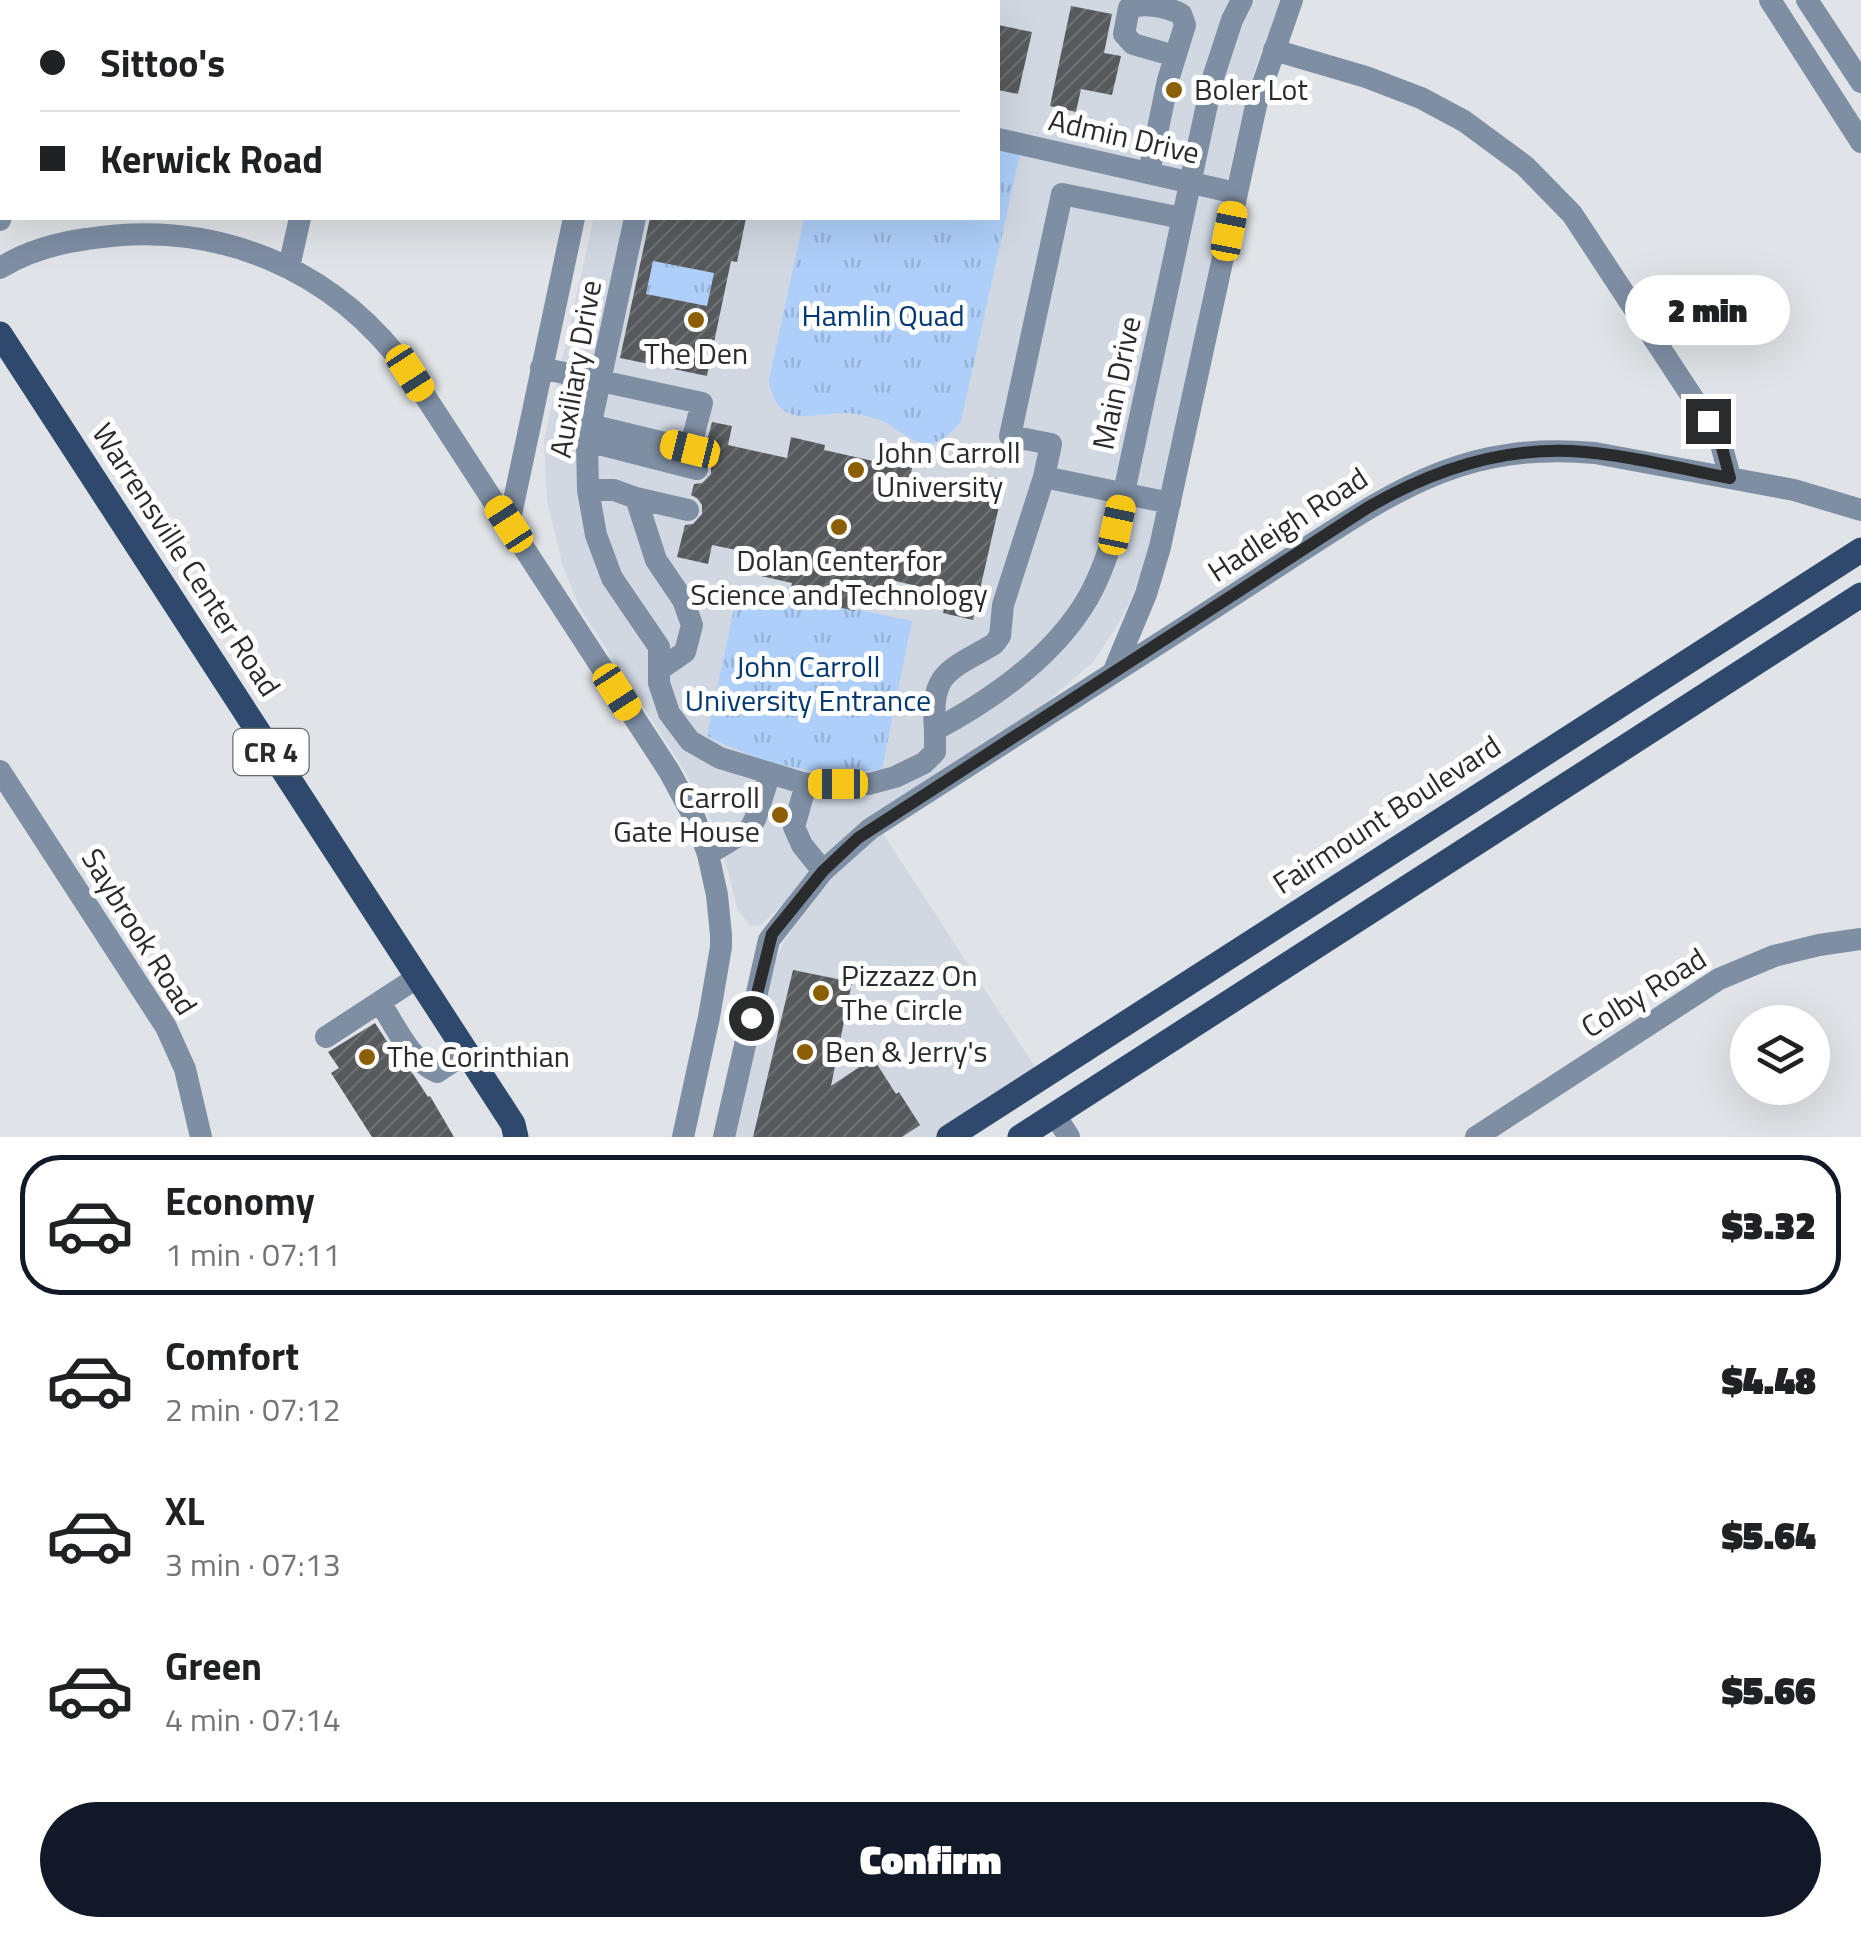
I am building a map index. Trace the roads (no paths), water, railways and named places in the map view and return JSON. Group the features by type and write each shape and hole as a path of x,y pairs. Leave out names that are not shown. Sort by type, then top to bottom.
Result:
{"main road":[{"name":"Warrensville Center Road","path":"0,334 520,1133"},
{"name":"Fairmount Boulevard","path":"950,1137 1861,550"},
{"path":"1020,1137 1861,595"}],"street":[{"name":"Main Drive","path":"806,784 869,784 895,778 924,763 935,752 935,730 967,713 1045,654 1087,600 1117,525 1212,82 1242,0"},
{"path":"1113,673 1150,584 1256,101 1292,0"},
{"path":"1770,0 1861,142"},
{"path":"1807,0 1861,82"},
{"path":"1274,50 1421,98 1483,134 1544,183 1578,222 1713,428 1730,478"},
{"path":"1150,172 1175,56"},
{"name":"Admin Drive","path":"1000,139 1236,193"},
{"path":"935,730 933,706 941,678 994,644 1000,636 1003,605 1044,477 1051,444 1010,436 1062,194 1182,218"},
{"path":"289,267 300,220"},
{"path":"509,524 574,220"},
{"name":"Auxiliary Drive","path":"635,220 588,433 588,490 596,536 612,578 659,647 658,683 670,713 690,741 720,758 806,784"},
{"path":"0,268 36,251 102,236 198,238 289,267 342,301 387,343 509,524 669,771 695,818 717,895 744,950 724,1137"},
{"path":"541,368 702,404 690,449 588,433"},
{"path":"588,433 697,468"},
{"name":"Hadleigh Road","path":"744,950 769,940 823,871 870,829 1367,508 1445,470 1504,455 1571,451 1794,490 1861,510"},
{"path":"1044,477 1170,503"},
{"path":"588,490 614,490 688,510"},
{"path":"636,498 656,560 683,600 692,625 685,652 659,670"},
{"name":"Saybrook Road","path":"0,771 166,1028 185,1069 201,1137"},
{"path":"708,854 750,828 770,773"},
{"path":"806,784 794,827 802,845 823,871"},
{"name":"Colby Road","path":"1476,1137 1719,979 1774,956 1861,939"},
{"path":"684,1137 744,950"},
{"path":"326,1037 418,978"},
{"path":"380,1002 424,1066 437,1072 467,1052"},
{"path":"1054,1115 1069,1137"}],"place":[{"name":"Boler Lot","path":"1174,90"},
{"name":"The Den","path":"696,320"},
{"name":"John Carroll University","path":"856,470"},
{"name":"Dolan Center for Science and Technology","path":"839,527"},
{"name":"Carroll Gate House","path":"780,815"},
{"name":"Pizzazz On The Circle","path":"821,993"},
{"name":"Ben & Jerry's","path":"805,1052"},
{"name":"The Corinthian","path":"367,1057"}],"park label":[{"name":"Hamlin Quad","path":"883,316"},
{"name":"John Carroll University Entrance","path":"808,684"}]}
